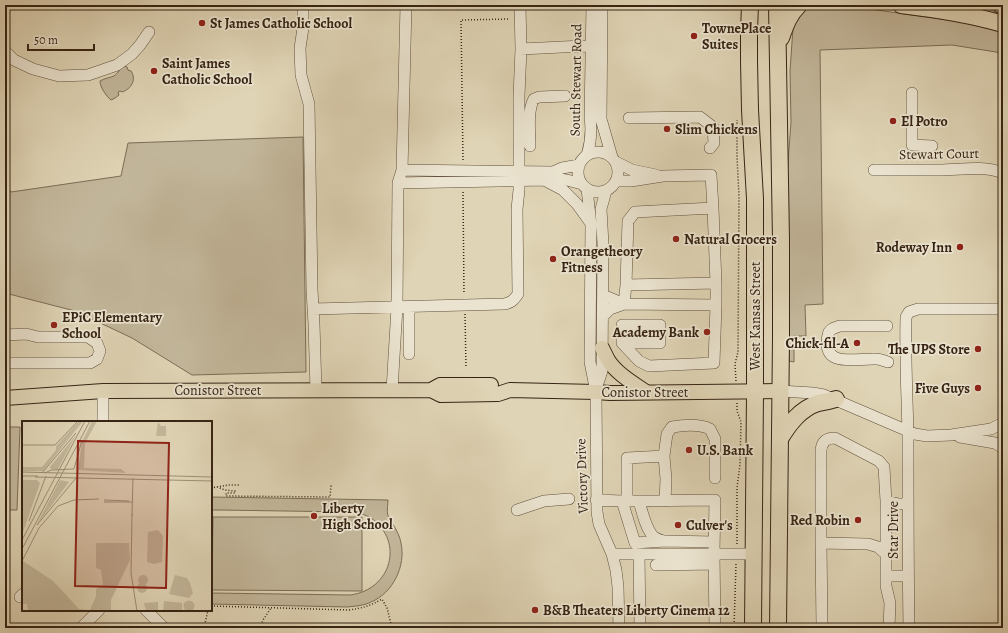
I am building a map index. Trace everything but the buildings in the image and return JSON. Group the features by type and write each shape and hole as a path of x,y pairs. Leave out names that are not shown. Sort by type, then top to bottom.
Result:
{"highway":[{"path":"750,12 759,5"},
{"name":"West Kansas Street","path":"777,5 780,240 778,628"},
{"path":"777,49 788,19 799,5"},
{"path":"901,5 969,15 1003,24"},
{"name":"West Kansas Street","path":"750,12 750,110 755,199 753,628"},
{"path":"780,439 790,422 803,410 817,404 836,400"}],"main road":[{"path":"602,348 608,360 615,368 646,392"},
{"name":"Conistor Street","path":"5,398 103,391 431,390 440,385 498,385 510,390 610,393 780,391"}],"street":[{"path":"302,5 303,28 300,48 301,75 309,104 316,390"},
{"path":"392,390 397,307 398,183 402,170 406,5"},
{"path":"313,309 464,306 504,304 515,299 518,294 517,209 519,190 519,96 521,49 520,5"},
{"name":"South Stewart Road","path":"592,5 597,47 601,119 614,159"},
{"name":"South Stewart Road","path":"587,155 592,137 590,117 602,5"},
{"path":"5,51 14,60 33,69 59,76 88,75 117,65 132,54 148,32"},
{"path":"521,49 597,47"},
{"path":"912,93 912,145 932,146"},
{"path":"530,146 530,114 531,104 534,99 539,97 565,96"},
{"path":"629,118 700,117 713,127 714,143 710,148"},
{"path":"596,392 590,362 591,225 584,187 578,178 579,165 582,159 587,155 593,152 600,152 606,153 632,170 663,176"},
{"path":"544,180 553,178 568,180 593,192 606,191 612,187 618,175 618,168 614,159"},
{"path":"402,170 463,176 519,176 553,172 562,168 579,165"},
{"name":"Stewart Court","path":"874,170 938,170 976,168 991,169 1003,174"},
{"path":"616,181 631,181 663,176 711,175 713,208 716,283 714,363 648,366 639,361 622,342 622,325 626,286 628,221 635,212 713,208"},
{"path":"398,183 463,176"},
{"path":"519,176 544,180 563,190 578,204 591,225"},
{"path":"596,392 602,371 603,244 601,209 606,191"},
{"path":"626,286 716,283"},
{"path":"603,294 624,304"},
{"path":"603,316 610,309 624,304 716,305"},
{"path":"409,307 409,354"},
{"name":"Star Drive","path":"909,628 906,317 909,312 918,309 1003,309"},
{"path":"622,325 660,325 660,343 622,342"},
{"path":"887,326 840,326 832,328 828,333 827,345 829,353 835,359 878,359 888,362"},
{"path":"5,335 26,334 38,337 88,337 97,343 100,351 97,359 90,363 5,363"},
{"path":"103,391 103,421"},
{"path":"780,391 824,395 908,432 927,436 951,435 991,429 1003,423"},
{"name":"Victory Drive","path":"596,392 597,512 599,524 612,554 618,587 619,628"},
{"path":"1003,423 999,432 1000,443 1003,448"},
{"path":"665,501 666,480 664,456 666,434 672,427 703,426 710,429 715,440 715,478"},
{"path":"951,435 994,443 1003,448"},
{"path":"822,628 821,450 825,440 831,438 835,438 869,455 884,466 886,501 886,586 890,603 889,628"},
{"path":"664,456 627,458 624,501 636,543 666,541"},
{"path":"517,510 544,501 569,499"},
{"path":"596,500 715,500 715,628"},
{"path":"639,501 649,530 657,539 714,553"},
{"path":"886,501 899,504 908,503"},
{"path":"821,543 868,544 878,548 886,554"},
{"path":"612,554 646,562 714,553 754,554"},
{"path":"646,562 714,553"},
{"path":"640,628 646,562"},
{"path":"886,576 908,576"},
{"path":"81,628 98,611"},
{"path":"147,611 164,628"}],"path":[{"path":"466,368 461,20 520,19"},
{"path":"735,364 738,352 739,196 737,119"},
{"path":"734,628 737,553 737,488 740,464 741,422 737,412"},
{"path":"212,488 239,485"},
{"path":"218,487 225,490 235,491 235,493 226,493 226,496 238,494 330,497 331,486 329,486"},
{"path":"212,606 349,610 362,608 382,599 387,608 392,628"},
{"path":"260,628 263,620 271,608"},
{"path":"204,628 208,611"}],"shaded area":[{"path":"806,5 848,6 962,22 1003,32 1003,55 996,52 952,45 820,50 823,304 805,305 806,336 794,336 794,362 789,361 787,177 791,122 790,71 793,28 796,16"},
{"path":"946,5 981,5 1003,16"},
{"path":"124,66 127,67 133,74 132,84 125,91 118,92 119,95 111,100 101,86 100,81 114,76"},
{"path":"303,137 306,372 192,375 132,338 75,311 5,293 5,182 11,192 121,176 128,143"},
{"path":"5,427 20,427 17,510 5,510"},
{"path":"212,497 388,500 388,516 399,536 402,561 396,578 386,592 379,598 359,606 212,604 212,593 350,595 364,591 375,584 384,575 389,564 390,552 388,539 382,528 371,518 350,512 212,510"},
{"path":"213,517 362,517 362,591 212,590"}],"place":[{"name":"St James Catholic School","path":"202,23"},
{"name":"TownePlace Suites","path":"694,36"},
{"name":"Saint James Catholic School","path":"154,71"},
{"name":"El Potro","path":"893,121"},
{"name":"Slim Chickens","path":"667,129"},
{"name":"Natural Grocers","path":"676,239"},
{"name":"Rodeway Inn","path":"960,247"},
{"name":"Orangetheory Fitness","path":"553,259"},
{"name":"EPiC Elementary School","path":"54,325"},
{"name":"Academy Bank","path":"707,332"},
{"name":"Chick-fil-A","path":"857,343"},
{"name":"The UPS Store","path":"978,349"},
{"name":"Five Guys","path":"978,388"},
{"name":"U.S. Bank","path":"689,450"},
{"name":"Liberty High School","path":"314,516"},
{"name":"Red Robin","path":"858,520"},
{"name":"Culver's","path":"678,525"},
{"name":"B&B Theaters Liberty Cinema 12","path":"535,610"}]}
